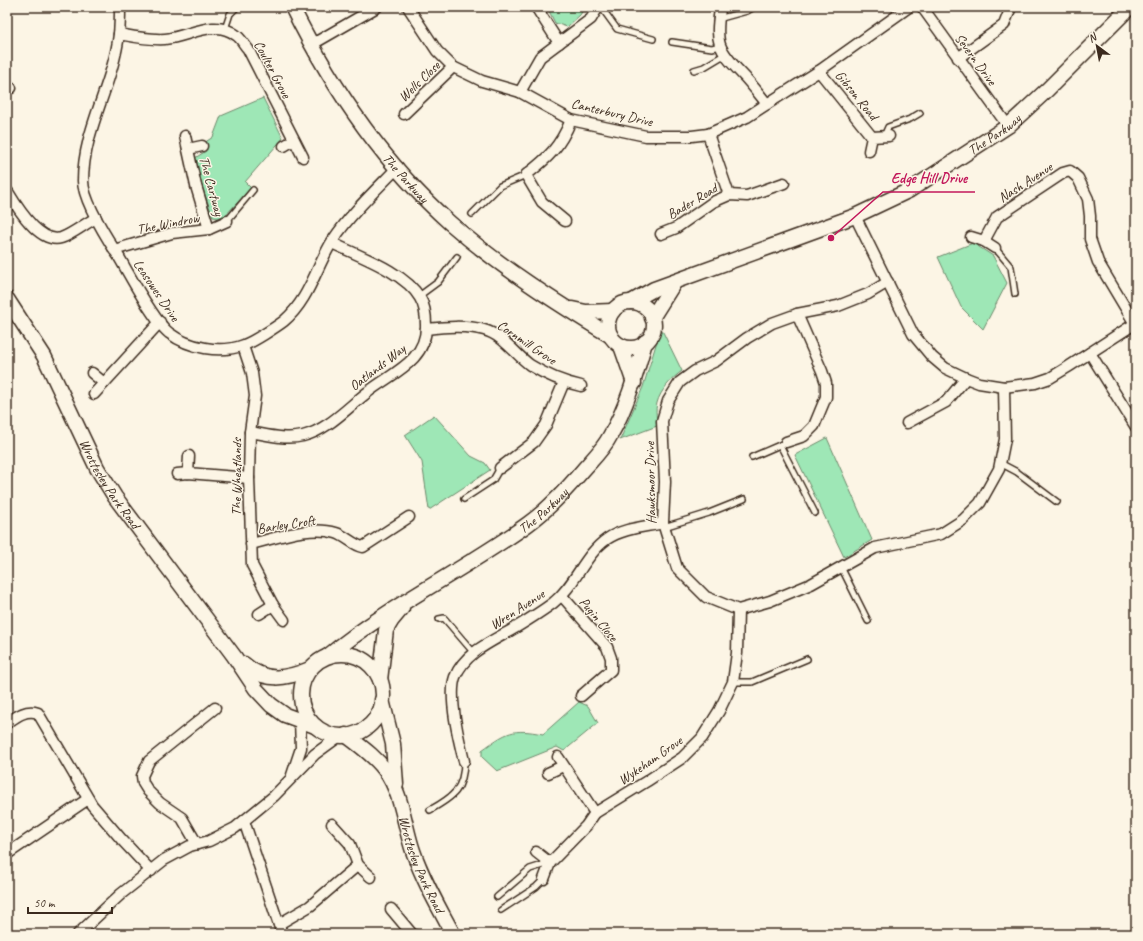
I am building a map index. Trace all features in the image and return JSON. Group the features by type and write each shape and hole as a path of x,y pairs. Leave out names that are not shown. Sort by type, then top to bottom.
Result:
{"street":[{"name":"Leasowes Drive","path":"120,7 119,34 112,66 84,155 83,184 96,218 114,250 160,322 170,333 198,347 220,349 243,346 284,320 304,298 332,243 348,218 398,167"},
{"name":"The Parkway","path":"292,7 311,45 335,85 374,139 419,192 451,223 501,264 616,341"},
{"path":"311,45 377,7"},
{"name":"Canterbury Drive","path":"408,7 437,51 453,67 482,82 520,92 571,120 646,136 692,136 708,134 747,116 819,71 909,7"},
{"path":"536,7 559,43"},
{"path":"520,92 540,57 591,19 599,7"},
{"name":"Severn Drive","path":"922,7 1008,126"},
{"path":"958,58 1004,25 1011,7"},
{"name":"The Parkway","path":"631,302 654,289 855,216 910,190 1008,126 1047,90 1130,7"},
{"path":"719,14 722,50 768,104"},
{"path":"119,34 149,40 167,39 207,28 225,29"},
{"name":"Coulter Grove","path":"225,29 237,35 248,49 303,157"},
{"name":"Wells Close","path":"404,114 453,67"},
{"name":"Gibson Road","path":"819,71 872,137"},
{"path":"565,221 542,202 526,175 547,159 558,146 571,120"},
{"path":"708,134 729,195"},
{"name":"The Cartway","path":"185,136 196,186 209,229"},
{"name":"Gibson Road","path":"872,137 886,136"},
{"name":"Gibson Road","path":"869,151 872,137"},
{"path":"284,146 294,140"},
{"name":"The Cartway","path":"188,149 202,146"},
{"name":"Nash Avenue","path":"984,241 997,217 1063,173 1070,171 1078,178 1088,200 1090,239 1098,262 1136,323"},
{"name":"Bader Road","path":"661,234 676,228 713,202 729,195 747,196 784,183"},
{"path":"7,191 18,208 35,229 47,237 60,238 96,218"},
{"path":"855,216 913,334 932,357 945,368 979,383 1004,387 1035,384 1050,378 1136,323"},
{"name":"The Windrow","path":"114,250 172,234 209,229 227,221"},
{"path":"971,237 984,241 995,248"},
{"name":"Oatlands Way","path":"250,432 286,438 304,436 317,431 339,416 369,391 401,370 417,354 425,340 426,316 419,296 413,288 398,276 332,243"},
{"name":"Hawksmoor Drive","path":"738,610 706,597 676,568 663,525 665,482 662,421 668,401 680,382 695,371 716,361 747,338 772,323 797,314 838,306 868,294 888,282"},
{"path":"652,318 674,283"},
{"name":"Wrottesley Park Road","path":"7,299 44,356 97,468 115,497 234,656 256,690 285,715 315,726"},
{"path":"616,341 634,348 649,338 653,328 652,318 644,306 631,302 624,303 612,311 609,319 608,328 616,341 634,383"},
{"name":"The Parkway","path":"565,308 586,312 612,311"},
{"path":"783,443 804,436 814,426 826,398 826,383 822,371 797,314"},
{"path":"94,394 160,322"},
{"name":"Cornmill Grove","path":"426,329 454,327 485,330 498,336 530,364 564,382 581,386"},
{"name":"The Parkway","path":"328,656 354,635 410,598 529,524 554,502 596,455 610,436 634,383 645,342"},
{"name":"The Wheatlands","path":"243,346 254,382 255,396 250,432 249,478 252,566 273,605 284,620"},
{"path":"1090,353 1136,426"},
{"path":"92,373 104,383"},
{"path":"907,422 946,402 966,378"},
{"name":"Cornmill Grove","path":"500,468 534,442 546,425 564,382"},
{"path":"738,610 770,601 811,584 875,548 941,534 963,520 980,503 999,469 1005,439 1004,387"},
{"path":"188,473 189,456"},
{"path":"178,474 188,473 249,478"},
{"name":"Barley Croft","path":"251,544 318,531 337,533 357,546 363,547 408,517"},
{"name":"Wren Avenue","path":"464,761 453,710 455,678 463,664 474,653 562,596 590,556 608,538 628,530 663,525"},
{"name":"Pugin Close","path":"562,596 607,647 611,658 611,670 582,696"},
{"name":"The Parkway","path":"380,680 386,630 410,598"},
{"path":"259,614 273,605"},
{"name":"Wykeham Grove","path":"544,879 550,863 586,826 595,813 648,781 682,758 702,738 719,711 733,682 737,653 738,610"},
{"path":"344,654 360,658 372,667 380,680 382,700 376,717 369,725 358,732 343,735 325,732 315,726 306,714 301,698 303,683 310,669 318,661 328,656 344,654"},
{"name":"Wrottesley Park Road","path":"234,656 259,675 272,678 294,675 310,669"},
{"name":"Wrottesley Park Road","path":"382,700 393,744 396,791 413,852 438,906 453,934"},
{"path":"197,844 182,818 160,803 148,792 143,783 142,776 149,761 215,708"},
{"path":"7,723 19,715 30,711 38,713 88,799 122,840 151,870"},
{"path":"290,779 300,757 300,720"},
{"path":"78,934 121,894 164,860 197,844 209,841 236,828 244,822 274,796 315,754 343,735"},
{"name":"Wrottesley Park Road","path":"343,735 382,766 396,791"},
{"path":"558,757 595,813"},
{"path":"548,774 563,766"},
{"path":"7,854 88,799"},
{"path":"244,822 282,934"},
{"path":"332,824 350,844 358,865 371,877"},
{"path":"536,852 550,863"},
{"path":"279,924 310,906 358,865"},
{"path":"391,909 412,934"}],"lane":[{"path":"225,29 230,14 237,7"},
{"path":"599,7 617,29 653,39"},
{"path":"719,14 747,12 754,7"},
{"path":"672,42 722,50"},
{"path":"694,70 704,67 722,50"},
{"path":"886,136 888,127 910,119 920,113"},
{"path":"472,214 500,186 526,175"},
{"path":"227,221 253,190"},
{"path":"995,248 1011,267 1015,294"},
{"path":"419,296 438,282 458,257"},
{"path":"752,457 783,443 815,512"},
{"path":"1000,463 1017,472 1058,502"},
{"path":"464,499 493,480 500,468"},
{"path":"663,525 709,513 744,499"},
{"path":"841,567 868,621"},
{"path":"439,619 444,618 474,653"},
{"path":"733,682 752,682 807,660"},
{"path":"430,810 457,791 464,775 464,761"},
{"path":"498,897 530,869 550,863"},
{"path":"501,910 536,887 544,879"}],"green space":[{"path":"547,7 585,7 580,15 567,27 555,23"},
{"path":"263,98 283,138 245,182 251,188 222,219 213,217 201,184 195,158 206,151 204,143 213,137 221,116"},
{"path":"973,243 993,256 1007,283 983,329 961,307 938,257"},
{"path":"661,328 682,371 667,385 659,398 656,409 657,426 620,440 643,387"},
{"path":"434,415 471,456 485,463 490,470 429,510 422,462 405,435"},
{"path":"827,438 872,540 844,557 795,455"},
{"path":"579,702 588,706 598,723 564,751 557,747 497,771 482,757 482,750 504,735 524,731 543,734"}],"place":[{"name":"Edge Hill Drive","path":"831,238"}]}
